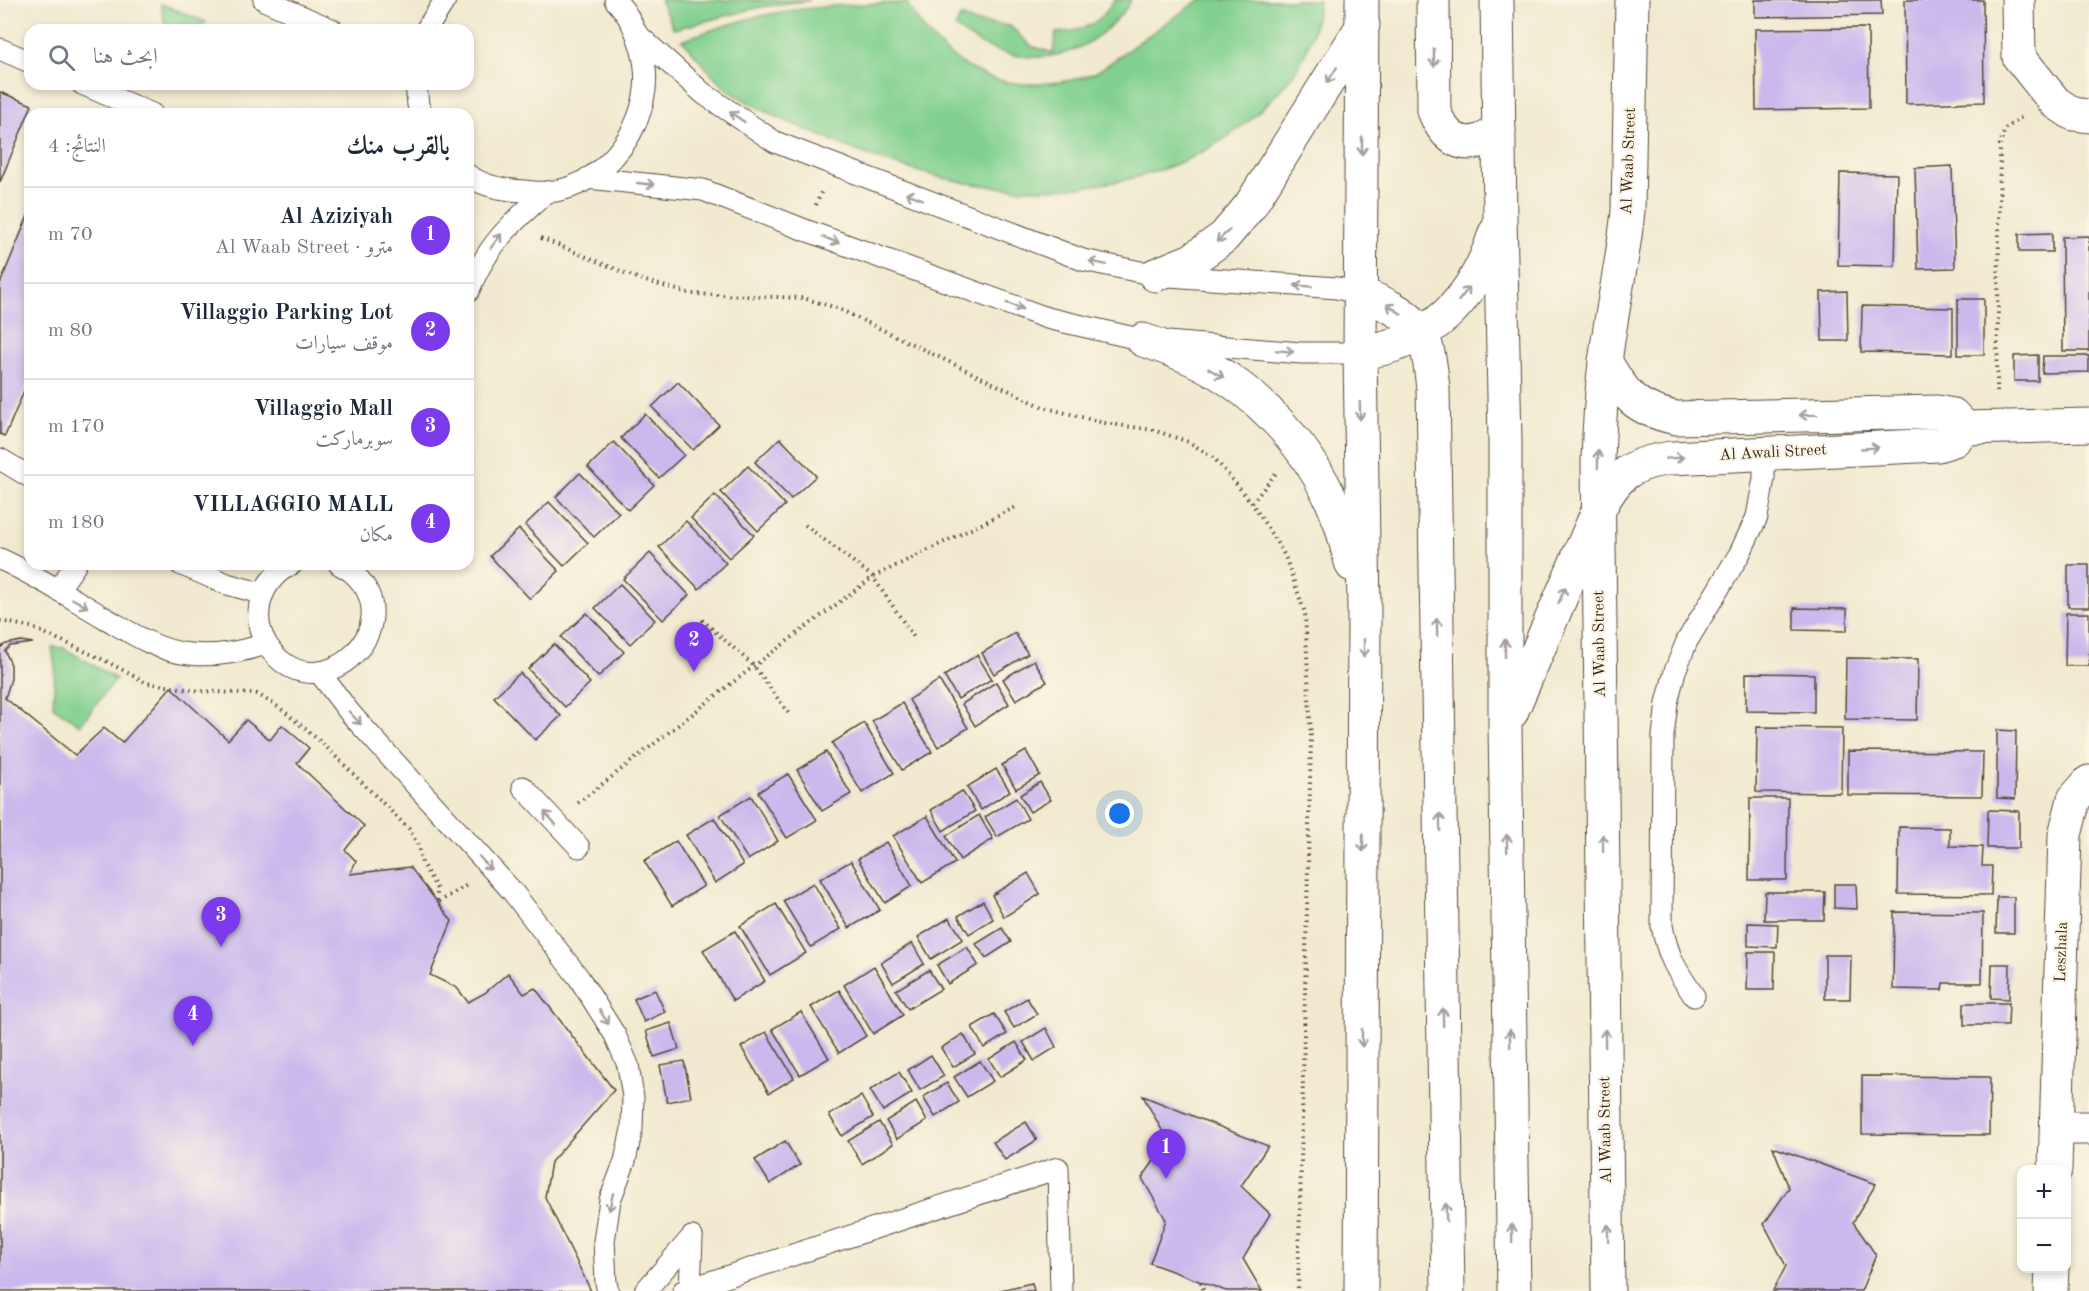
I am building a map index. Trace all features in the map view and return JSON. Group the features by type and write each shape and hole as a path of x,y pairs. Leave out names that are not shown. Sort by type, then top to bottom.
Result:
{"main road":[{"path":"1433,0 1434,111 1440,127 1451,138 1464,142 1481,141 1499,130"},
{"path":"1497,0 1505,441 1505,726 1514,1291"},
{"path":"1497,34 1516,0"},
{"name":"Al Waab Street","path":"1608,1291 1598,511 1600,410 1605,361 1625,246 1628,211 1632,0"},
{"path":"2018,0 2019,57 2055,102 2073,114 2089,116"},
{"path":"1155,274 1192,260 1224,237 1250,206 1362,12"},
{"path":"1361,1291 1364,610 1360,352 1362,12"},
{"path":"1360,352 1382,350 1403,344 1444,316 1470,288 1480,272 1500,217"},
{"path":"1361,294 1385,303 1407,318 1421,333 1430,362 1434,414 1448,1291"},
{"path":"1143,340 1188,357 1230,381 1267,411 1299,447 1322,484 1340,524 1364,610"},
{"path":"1605,361 1618,383 1633,401 1653,413 1676,418 1937,412 1953,415 1960,420 1981,427 2089,425"},
{"name":"Al Awali Street","path":"1505,726 1598,511 1609,489 1626,472 1648,461 1672,458 1938,445 1981,427"},
{"name":"Leszhala","path":"2055,1165 2065,835 2074,799 2089,782"},
{"path":"2057,1128 2089,1128"},
{"path":"2051,1291 2052,1273"}],"lane":[{"path":"264,0 319,24"},
{"path":"430,24 445,0"},
{"path":"474,178 501,190 547,192 568,187 588,178 614,158 633,131 644,100 646,67 638,34 621,3"},
{"path":"638,34 704,94 775,141 1083,260 1155,274 1337,288 1361,294"},
{"path":"0,49 24,59"},
{"path":"96,90 138,108"},
{"path":"417,90 419,108"},
{"path":"588,178 703,190 805,230 1047,318 1143,340 1301,352 1360,352"},
{"path":"474,279 482,261 510,224 547,192"},
{"path":"1694,996 1675,969 1666,948 1662,926 1663,736 1667,703 1675,671 1688,641 1740,553 1757,517 1763,488 1764,454"},
{"path":"0,459 24,473"},
{"path":"4,565 58,590 161,648 187,654 214,656 240,652 266,644"},
{"path":"58,590 72,570"},
{"path":"200,570 227,584 263,594"},
{"path":"281,570 263,594 259,610 260,627 266,644 288,665 303,671 319,672 334,668 349,660 360,649 368,635 371,618 370,603 364,588 352,570"},
{"path":"319,672 350,713 512,891 579,978 615,1035 628,1065 633,1097 632,1129 625,1161 610,1200 605,1231 608,1291"},
{"path":"523,788 579,847"},
{"path":"645,1291 692,1237 688,1290 1058,1168 1061,1291"}],"path":[{"path":"1981,427 2000,145 2005,129 2018,118 2055,102"},
{"path":"510,224 642,280 692,294 802,298 837,308 1043,407 1104,423 1153,430 1189,442 1215,459 1252,502 1285,556 1305,613 1311,739 1298,1291"},
{"path":"554,822 754,666 873,577 1016,507"},
{"path":"805,525 873,577 915,639"},
{"path":"702,620 754,666 789,714"},
{"path":"0,621 31,627 104,660 147,683 199,691 257,694 280,708 321,742 409,829 418,845 422,863 436,889 437,903"},
{"path":"1201,1282 1204,1291"}],"green space":[{"path":"660,0 810,0 761,7 674,29"},
{"path":"1114,0 1131,0 1111,25 1093,40 1074,50 1054,55 1034,57 1013,55 974,40 955,27 961,16 974,22 1010,26 1031,46 1053,53 1056,33 1074,31 1090,25 1109,9"},
{"path":"1199,0 1319,0 1312,37 1291,77 1255,115 1221,141 1182,162 1140,176 1096,185 1051,189 1006,188 962,182 920,172 849,148 776,116 728,90 682,40 734,23 775,13 832,6 907,3 933,39 966,66 1004,81 1026,84 1049,83 1078,79 1098,71"},
{"path":"161,4 206,22 203,24 165,24"},
{"path":"52,647 64,648 116,679 80,725 53,706 55,667"}],"building":[{"path":"1755,0 1881,0 1882,15 1755,17"},
{"path":"1905,0 1983,0 1984,102 1906,104"},
{"path":"1868,28 1869,108 1756,110 1755,29"},
{"path":"0,92 32,105 31,108 24,108 24,124 0,182"},
{"path":"1952,166 1955,268 1918,269 1915,168"},
{"path":"1840,173 1897,174 1895,266 1838,265"},
{"path":"24,226 24,391 5,436 0,434 0,284"},
{"path":"2052,233 2052,252 2019,252 2019,234"},
{"path":"2089,236 2089,351 2063,351 2062,237"},
{"path":"1847,291 1848,341 1822,341 1821,292"},
{"path":"1958,299 1984,299 1984,355 1958,355"},
{"path":"1862,306 1953,308 1953,354 1861,352"},
{"path":"2038,355 2038,381 2014,381 2014,356"},
{"path":"2043,356 2089,356 2089,372 2042,373"},
{"path":"678,382 719,425 693,450 652,407"},
{"path":"645,414 684,455 659,478 621,438"},
{"path":"780,438 816,476 791,499 755,462"},
{"path":"614,442 654,485 628,510 588,467"},
{"path":"748,466 785,505 758,531 721,492"},
{"path":"580,473 619,513 594,537 556,497"},
{"path":"715,495 754,535 729,558 691,518"},
{"path":"549,502 588,543 564,566 525,525"},
{"path":"686,521 726,563 699,589 659,547"},
{"path":"519,529 559,571 530,599 490,556"},
{"path":"650,553 689,595 663,620 623,579"},
{"path":"2068,565 2089,565 2089,607 2068,607"},
{"path":"620,584 655,620 630,644 595,608"},
{"path":"1794,608 1847,609 1847,631 1794,630"},
{"path":"587,613 624,652 598,677 561,637"},
{"path":"2066,613 2089,613 2089,666 2065,666"},
{"path":"1015,633 1028,654 994,674 982,653"},
{"path":"21,641 33,643 10,646 5,651 11,665 11,679 5,698 75,755 104,728 122,743 171,687 228,740 246,720 270,740 282,725 309,748 297,763 364,826 345,850 356,861 350,874 410,867 452,921 430,975 457,988 468,1002 485,993 508,973 524,994 535,988 614,1090 551,1162 545,1197 591,1291 0,1291 0,648 6,644"},
{"path":"554,644 590,683 565,707 528,669"},
{"path":"977,655 992,679 958,699 944,676"},
{"path":"1846,658 1918,659 1917,720 1845,719"},
{"path":"1034,660 1047,682 1016,700 1003,679"},
{"path":"520,673 561,716 535,740 494,697"},
{"path":"1746,673 1814,674 1814,712 1746,711"},
{"path":"939,680 968,728 938,747 909,700"},
{"path":"996,682 1009,704 975,726 962,704"},
{"path":"902,703 932,752 902,770 872,721"},
{"path":"864,723 894,773 862,793 832,743"},
{"path":"1757,727 1842,728 1841,793 1756,792"},
{"path":"1997,730 2016,731 2015,799 1997,798"},
{"path":"1026,751 1040,775 1016,789 1002,765"},
{"path":"1848,751 1983,752 1982,796 1848,795"},
{"path":"826,752 851,794 822,811 797,770"},
{"path":"996,769 1010,791 981,810 967,787"},
{"path":"788,774 817,820 787,838 758,792"},
{"path":"1040,782 1051,800 1030,812 1020,795"},
{"path":"962,791 975,811 943,831 931,810"},
{"path":"751,796 778,841 748,860 720,815"},
{"path":"1016,798 1028,819 997,837 985,817"},
{"path":"1750,798 1788,798 1787,880 1749,880"},
{"path":"1988,810 2019,811 2019,848 1987,848"},
{"path":"979,815 993,839 960,860 946,836"},
{"path":"927,816 955,863 922,883 893,836"},
{"path":"714,818 743,865 715,883 686,835"},
{"path":"1899,827 1950,828 1950,846 1983,847 1982,866 1992,866 1991,895 1898,894"},
{"path":"676,841 704,886 672,906 644,861"},
{"path":"886,842 912,886 885,903 858,859"},
{"path":"851,861 880,910 849,928 820,879"},
{"path":"1028,873 1040,894 1004,917 992,895"},
{"path":"813,883 841,929 811,947 783,901"},
{"path":"1834,884 1856,884 1857,909 1834,908"},
{"path":"1765,892 1825,892 1824,920 1764,920"},
{"path":"1997,897 2014,897 2014,933 1996,933"},
{"path":"983,901 993,919 969,934 958,916"},
{"path":"776,904 806,953 770,975 740,926"},
{"path":"1894,912 1983,913 1982,983 1943,983 1942,990 1893,989"},
{"path":"949,918 963,939 931,959 918,937"},
{"path":"1748,923 1778,924 1777,947 1748,946"},
{"path":"1002,928 1011,942 986,958 976,944"},
{"path":"735,931 765,981 733,1001 703,950"},
{"path":"912,943 924,964 893,983 881,963"},
{"path":"967,947 978,965 948,984 937,965"},
{"path":"1748,952 1775,952 1774,990 1747,990"},
{"path":"1825,955 1851,955 1850,999 1825,999"},
{"path":"1992,964 2010,964 2009,999 1991,998"},
{"path":"874,966 903,1015 873,1034 844,985"},
{"path":"929,970 941,989 908,1009 896,990"},
{"path":"655,990 665,1012 644,1022 634,999"},
{"path":"839,990 866,1036 839,1053 811,1007"},
{"path":"1027,998 1037,1014 1014,1028 1004,1012"},
{"path":"1964,1003 2009,1003 2008,1025 1964,1025"},
{"path":"801,1012 829,1058 800,1075 772,1029"},
{"path":"994,1014 1007,1034 984,1048 972,1027"},
{"path":"671,1023 679,1049 654,1057 646,1031"},
{"path":"1046,1028 1056,1047 1034,1061 1023,1042"},
{"path":"766,1032 794,1078 769,1093 741,1047"},
{"path":"963,1034 975,1054 953,1067 941,1048"},
{"path":"1016,1042 1027,1060 1000,1077 989,1059"},
{"path":"931,1055 944,1076 920,1090 908,1070"},
{"path":"684,1061 691,1097 667,1102 660,1065"},
{"path":"980,1061 993,1081 967,1097 954,1077"},
{"path":"899,1072 912,1093 883,1111 870,1090"},
{"path":"1862,1076 1990,1077 1989,1135 1862,1134"},
{"path":"947,1083 959,1102 935,1117 923,1097"},
{"path":"861,1096 873,1117 842,1136 829,1115"},
{"path":"1143,1096 1268,1146 1241,1186 1270,1214 1243,1259 1262,1291 1226,1291 1150,1263 1166,1220 1142,1178 1168,1141"},
{"path":"916,1102 927,1121 897,1139 886,1121"},
{"path":"879,1122 893,1144 862,1164 848,1141"},
{"path":"1026,1122 1037,1140 1005,1160 993,1142"},
{"path":"785,1141 800,1165 770,1184 755,1160"},
{"path":"1773,1147 1876,1184 1853,1222 1876,1255 1861,1291 1773,1291 1786,1266 1764,1224 1789,1188"},
{"path":"1032,1283 1034,1291 1000,1291 1000,1290"}],"place":[{"name":"Villaggio Parking Lot","path":"694,672"},
{"name":"Villaggio Mall","path":"221,947"},
{"name":"VILLAGGIO MALL","path":"193,1046"},
{"name":"Al Aziziyah","path":"1166,1179"}]}
